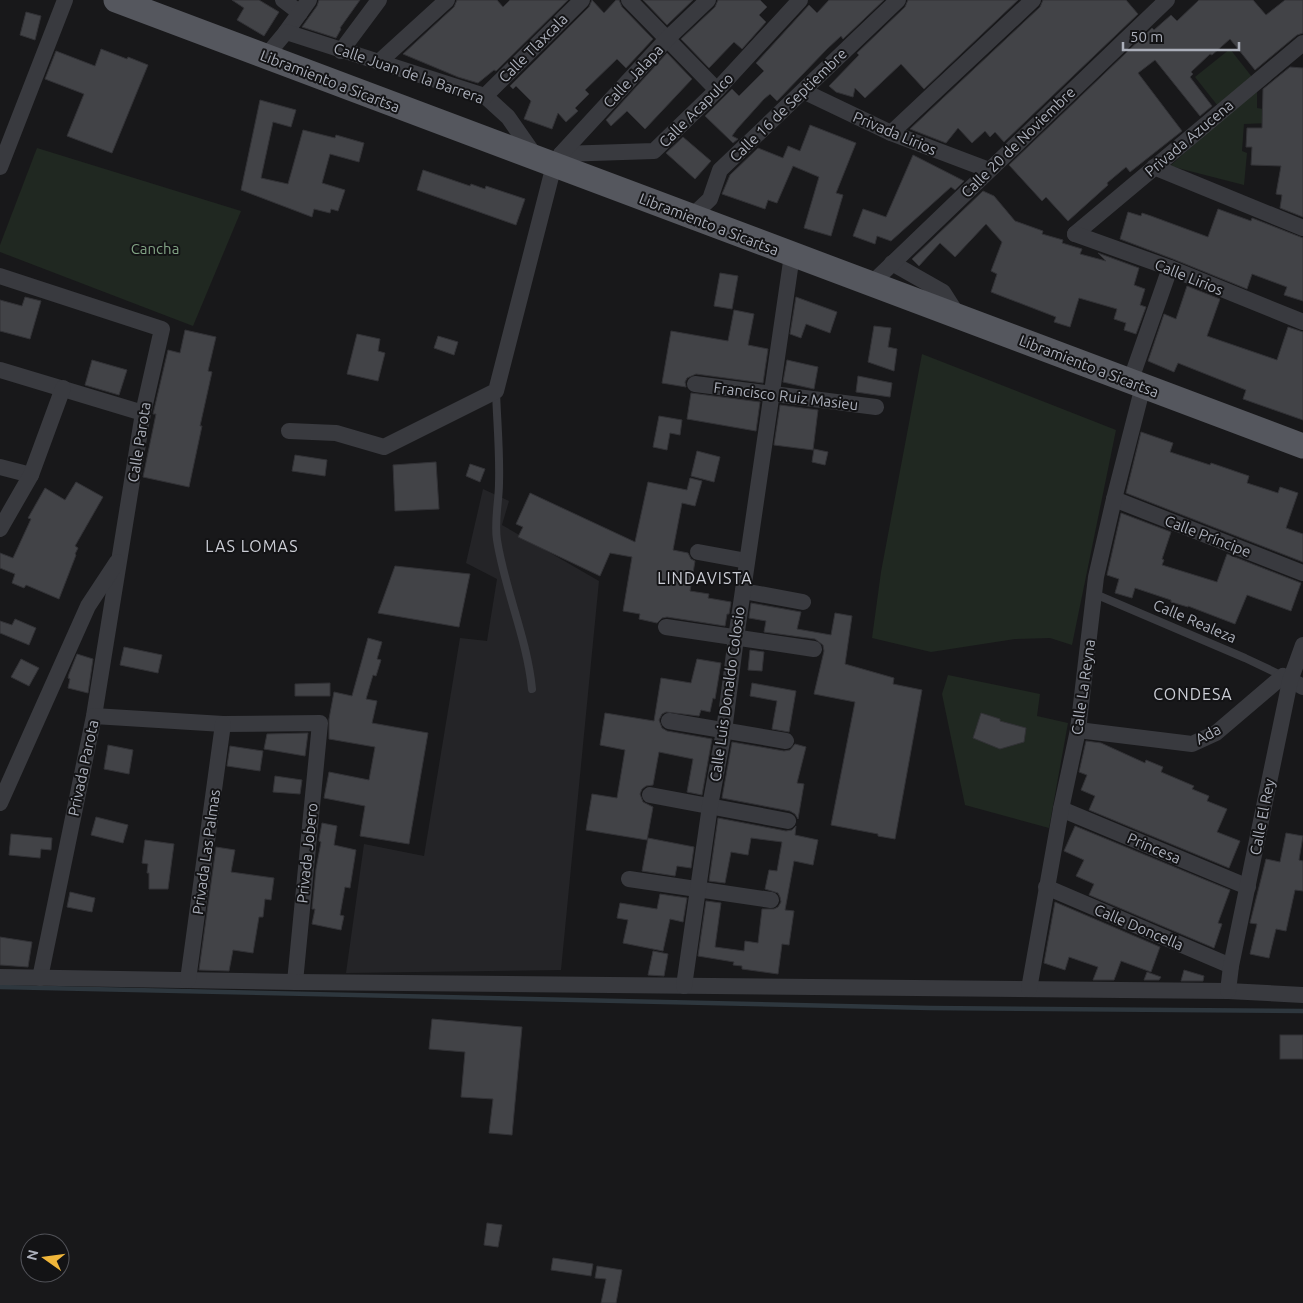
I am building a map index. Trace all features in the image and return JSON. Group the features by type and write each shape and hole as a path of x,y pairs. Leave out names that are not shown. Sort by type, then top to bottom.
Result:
{"main road":[{"name":"Libramiento a Sicartsa","path":"116,0 551,160 691,217 1303,446"}],"street":[{"path":"0,167 65,0"},
{"path":"266,56 305,6 283,0"},
{"path":"341,50 379,0"},
{"path":"379,62 447,0"},
{"name":"Calle Tlaxcala","path":"485,96 582,0"},
{"path":"629,0 717,90"},
{"name":"Calle Jalapa","path":"551,160 667,39 708,0"},
{"name":"Calle Acapulco","path":"551,160 654,151 717,90 800,0"},
{"name":"Calle 16 de Septiembre","path":"691,217 710,199 720,170 898,0"},
{"path":"891,134 1033,0"},
{"name":"Calle 20 de Noviembre","path":"871,284 1167,0"},
{"name":"Calle Juan de la Barrera","path":"286,32 485,96 551,160"},
{"name":"Privada Azucena","path":"1075,234 1303,43"},
{"name":"Privada Lirios","path":"803,91 891,134 989,170"},
{"path":"289,431 336,433 384,447 496,391 551,160"},
{"path":"1154,168 1303,228"},
{"name":"Calle Lirios","path":"1075,234 1170,268 1303,322"},
{"name":"Calle Luis Donaldo Colosio","path":"684,986 710,806 724,731 792,255"},
{"path":"892,263 943,292 959,317"},
{"name":"Calle La Reyna","path":"1029,989 1046,886 1078,730 1096,577 1137,384 1170,268"},
{"name":"Calle Parota","path":"0,276 162,329 143,413 121,556"},
{"path":"0,370 143,413"},
{"name":"Francisco Ruiz Masieu","path":"695,384 876,407"},
{"path":"0,529 31,475 63,388"},
{"path":"0,467 31,475"},
{"name":"Calle Príncipe","path":"1114,499 1303,573"},
{"path":"698,552 747,560"},
{"path":"0,802 88,606 121,556"},
{"name":"Privada Parota","path":"40,978 94,716 121,556"},
{"path":"743,591 803,602"},
{"path":"666,627 814,650"},
{"name":"Calle El Rey","path":"1228,992 1231,966 1292,681 1303,645"},
{"name":"Ada","path":"1078,730 1192,744 1216,733 1292,681"},
{"path":"94,716 224,724"},
{"path":"669,721 786,742"},
{"name":"Privada Jobero","path":"224,724 320,723 295,982"},
{"name":"Privada Las Palmas","path":"188,980 224,724"},
{"path":"650,795 788,821"},
{"name":"Princesa","path":"1061,809 1248,887"},
{"path":"629,879 771,900"},
{"name":"Calle Doncella","path":"1046,886 1231,966"},
{"path":"0,977 295,982 1029,989 1303,995"}],"lane":[{"path":"496,391 499,484 496,537 501,567 528,656 532,689"},
{"name":"Calle Realeza","path":"1095,594 1245,658 1292,681"}],"shaded area":[{"path":"483,489 509,501 502,525 599,581 561,970 346,973 364,844 424,856 460,638 487,641 497,579 466,563"}],"green space":[{"path":"1230,49 1252,77 1218,106 1195,77"},
{"path":"1257,88 1257,108 1270,110 1270,123 1244,124 1242,151 1247,153 1244,185 1170,166"},
{"name":"Cancha","path":"37,148 241,211 193,326 0,252 0,245"},
{"path":"922,354 1116,430 1072,645 1050,638 1015,639 931,652 872,638 881,572"},
{"path":"948,675 1040,694 1037,716 1068,723 1049,828 965,805 942,694"}],"building":[{"path":"232,0 259,0 279,12 264,36 237,20 244,8"},
{"path":"319,0 360,0 340,28 336,38 302,27 317,6"},
{"path":"457,0 497,0 503,7 510,0 568,0 496,71 494,70 478,83 458,77 403,54 454,7"},
{"path":"592,0 604,13 616,0 619,0 622,7 653,39 626,68 617,59 585,90 589,94 575,108 578,111 566,122 558,113 552,129 524,119 531,101 516,86 513,89 510,86 589,7"},
{"path":"643,0 693,0 667,25"},
{"path":"718,0 760,0 767,7 759,15 766,22 742,49 734,42 709,68 681,39 715,7"},
{"path":"829,0 884,0 843,39 841,36 827,49 777,101 770,94 764,99 732,136 738,139 733,143 705,116 732,89 739,96 764,71 756,63 809,5 817,13"},
{"path":"908,0 1018,0 924,89 901,64 865,98 855,88 853,97 836,92 829,86 859,55 857,53 905,7"},
{"path":"1043,0 1126,0 1138,14 1004,142 995,132 990,137 985,131 972,143 958,128 946,143 910,129 1040,7"},
{"path":"1199,0 1253,0 1266,15 1285,0 1303,0 1303,33 1297,35 1255,70 1230,39 1212,55 1210,54 1191,72 1193,74 1190,77 1212,106 1200,116 1155,60 1138,73 1182,131 1130,172 1126,167 1068,221 1046,197 1042,201 1009,165 1152,28 1154,30 1171,15 1177,21"},
{"path":"26,12 41,16 35,40 20,35"},
{"path":"101,49 148,65 112,153 67,136 84,94 45,79 56,51 95,66"},
{"path":"667,53 692,79 645,129 627,111 611,126 606,120"},
{"path":"1290,67 1303,68 1303,217 1280,208 1282,195 1276,194 1281,166 1251,165 1252,147 1246,147 1247,128 1262,128 1263,89"},
{"path":"260,100 296,110 291,127 273,122 261,178 288,184 303,130 335,138 336,135 364,143 359,162 330,154 322,183 345,190 338,211 331,209 330,213 314,209 312,217 241,190"},
{"path":"810,125 856,143 836,193 843,195 831,236 804,228 819,177 793,166 777,203 768,200 765,209 722,194 730,175 758,148 783,158 788,146 800,151"},
{"path":"683,137 711,161 695,179 666,153"},
{"path":"913,155 964,181 955,190 951,187 891,241 877,236 875,244 853,236 863,209 886,217"},
{"path":"423,170 470,186 471,184 485,189 486,186 525,199 516,225 417,190"},
{"path":"983,191 994,196 1015,221 1043,231 1042,234 1063,240 1062,243 1082,249 1080,254 1106,261 1098,253 1139,268 1134,285 1145,289 1140,305 1146,307 1136,334 1124,330 1126,323 1114,319 1117,309 1079,298 1070,327 1054,322 1056,317 991,292 997,274 991,271 1002,242 986,224 955,257 940,243 919,266 912,259"},
{"path":"1218,209 1251,221 1252,218 1303,238 1303,301 1284,295 1287,287 1252,274 1247,289 1120,239 1128,212 1141,216 1142,213 1208,237"},
{"path":"720,273 738,276 732,309 714,306"},
{"path":"1187,286 1220,299 1207,336 1277,360 1288,327 1303,332 1303,420 1243,399 1246,390 1178,363 1174,372 1148,361 1164,314 1176,319"},
{"path":"25,297 41,301 30,339 0,331 0,300 22,306"},
{"path":"796,297 837,312 830,333 806,324 801,338 790,334"},
{"path":"734,310 754,314 748,345 768,349 763,383 696,374 687,378 685,382 686,387 662,383 671,331 728,341"},
{"path":"874,326 891,328 888,347 897,349 894,371 868,362"},
{"path":"185,330 216,337 208,371 212,372 189,487 143,477 156,414 153,414 168,350 180,353"},
{"path":"357,334 380,339 378,351 385,353 378,381 347,374"},
{"path":"438,336 458,342 454,355 434,348"},
{"path":"92,360 127,370 119,395 85,385"},
{"path":"787,360 818,367 814,389 783,382"},
{"path":"858,376 892,383 890,397 856,392"},
{"path":"691,393 760,402 756,431 687,419"},
{"path":"780,405 818,410 813,450 774,445"},
{"path":"659,416 682,420 680,435 670,433 667,450 653,447"},
{"path":"1141,432 1173,443 1170,452 1249,476 1247,483 1278,493 1280,487 1298,493 1286,528 1303,534 1303,562 1126,493"},
{"path":"814,449 828,452 825,465 812,462"},
{"path":"697,451 720,457 714,482 691,476"},
{"path":"295,455 327,460 325,476 292,471"},
{"path":"436,462 439,509 395,511 393,465"},
{"path":"470,464 485,469 480,482 466,476"},
{"path":"690,478 702,481 695,506 682,503 673,550 688,553 691,559 695,561 690,591 709,594 708,598 731,602 725,626 667,617 662,618 657,623 639,619 640,614 623,611 632,557 610,553 600,576 518,537 523,527 516,524 530,493 635,542 648,482 687,490"},
{"path":"76,482 103,497 75,546 78,548 76,555 59,599 26,585 24,588 12,583 15,574 0,568 0,553 13,558 31,519 28,518 45,488 65,500"},
{"path":"1121,513 1171,532 1162,559 1164,560 1162,565 1217,582 1227,554 1301,583 1291,611 1247,595 1235,624 1135,588 1132,598 1115,593 1119,579 1107,575"},
{"path":"395,566 470,574 459,627 378,613"},
{"path":"751,603 801,612 797,629 831,635 835,613 852,616 845,664 894,678 893,684 922,690 895,839 831,825 855,702 814,694 824,651 823,645 815,639 764,632 766,621 749,618"},
{"path":"15,619 36,628 29,645 0,633 0,621 12,625"},
{"path":"368,638 382,642 377,659 381,660 376,676 373,675 366,699 377,701 372,723 428,733 409,844 360,836 365,806 324,798 329,772 369,780 375,747 329,739 329,719 334,692 352,696"},
{"path":"124,647 162,655 158,673 120,665"},
{"path":"750,650 764,652 762,671 748,670"},
{"path":"77,654 93,659 88,693 68,688 69,674"},
{"path":"21,659 39,668 29,686 11,677"},
{"path":"697,659 721,663 715,699 713,698 710,712 701,710 699,716 666,712 662,714 659,720 662,728 667,731 712,739 702,795 687,792 693,759 659,752 653,785 646,786 640,794 643,802 653,807 647,840 586,830 592,794 617,798 625,750 600,745 605,713 654,721 661,678 691,683"},
{"path":"330,683 330,696 295,696 295,684"},
{"path":"752,683 796,691 789,732 772,729 777,701 750,696"},
{"path":"981,713 1000,719 1000,721 1026,728 1024,742 1000,749 973,738"},
{"path":"308,733 305,756 264,749 267,734"},
{"path":"1086,741 1101,743 1145,763 1146,760 1163,767 1161,772 1194,786 1192,789 1209,796 1207,801 1227,809 1217,832 1240,841 1229,868 1089,810 1095,796 1081,790 1087,775 1079,772"},
{"path":"732,742 784,751 790,750 795,744 806,747 797,783 804,784 798,819 790,811 722,798"},
{"path":"108,745 133,750 129,774 104,769"},
{"path":"230,746 263,751 260,771 227,766"},
{"path":"275,776 302,780 300,794 273,792"},
{"path":"96,817 128,825 123,843 91,835"},
{"path":"718,818 786,831 792,830 796,826 795,835 818,840 813,865 794,861 785,910 794,911 789,945 782,944 778,974 742,969 742,966 733,965 734,962 698,956 706,901 721,903 715,947 744,951 745,941 758,943 762,909 774,909 781,902 778,893 765,889 769,870 777,871 782,842 751,838 748,855 731,852 725,883 709,881"},
{"path":"322,823 337,826 334,845 356,850 350,888 345,887 340,915 344,916 341,930 312,924 315,909 312,909"},
{"path":"1075,826 1230,890 1218,923 1222,924 1214,948 1089,895 1094,884 1076,876 1084,860 1064,851"},
{"path":"1286,833 1303,836 1299,860 1303,861 1303,891 1295,890 1286,931 1276,929 1269,958 1250,954 1257,924 1250,923 1266,859 1280,862"},
{"path":"11,834 52,838 51,850 41,849 40,858 9,855"},
{"path":"648,838 694,847 691,868 677,866 675,876 642,871"},
{"path":"145,840 174,844 168,889 149,889 148,864 142,863"},
{"path":"216,847 235,850 231,872 274,878 271,900 265,899 263,917 259,917 253,953 233,950 229,971 199,970"},
{"path":"70,892 95,898 92,912 67,907"},
{"path":"660,894 687,898 683,922 670,919 663,951 623,943 628,920 617,918 620,903 657,909"},
{"path":"1055,902 1160,947 1151,972 1121,961 1114,980 1093,980 1098,967 1069,957 1065,970 1044,963"},
{"path":"0,937 32,942 28,967 0,965"},
{"path":"653,951 668,954 664,976 648,975"},
{"path":"1184,970 1204,976 1203,981 1181,981"},
{"path":"1147,972 1161,977 1159,980 1144,980"},
{"path":"432,1019 522,1027 512,1135 489,1133 493,1099 461,1097 465,1052 429,1049"},
{"path":"1280,1035 1303,1035 1303,1059 1280,1059"},
{"path":"487,1223 502,1225 498,1247 484,1245"},
{"path":"553,1258 593,1264 591,1276 551,1270"},
{"path":"597,1266 622,1270 616,1303 601,1303 606,1279 595,1278"}],"waterway":[{"path":"0,987 930,1008 1303,1011"}],"district":[{"name":"LAS LOMAS","path":"252,546"},
{"name":"LINDAVISTA","path":"705,578"},
{"name":"CONDESA","path":"1193,694"}]}
